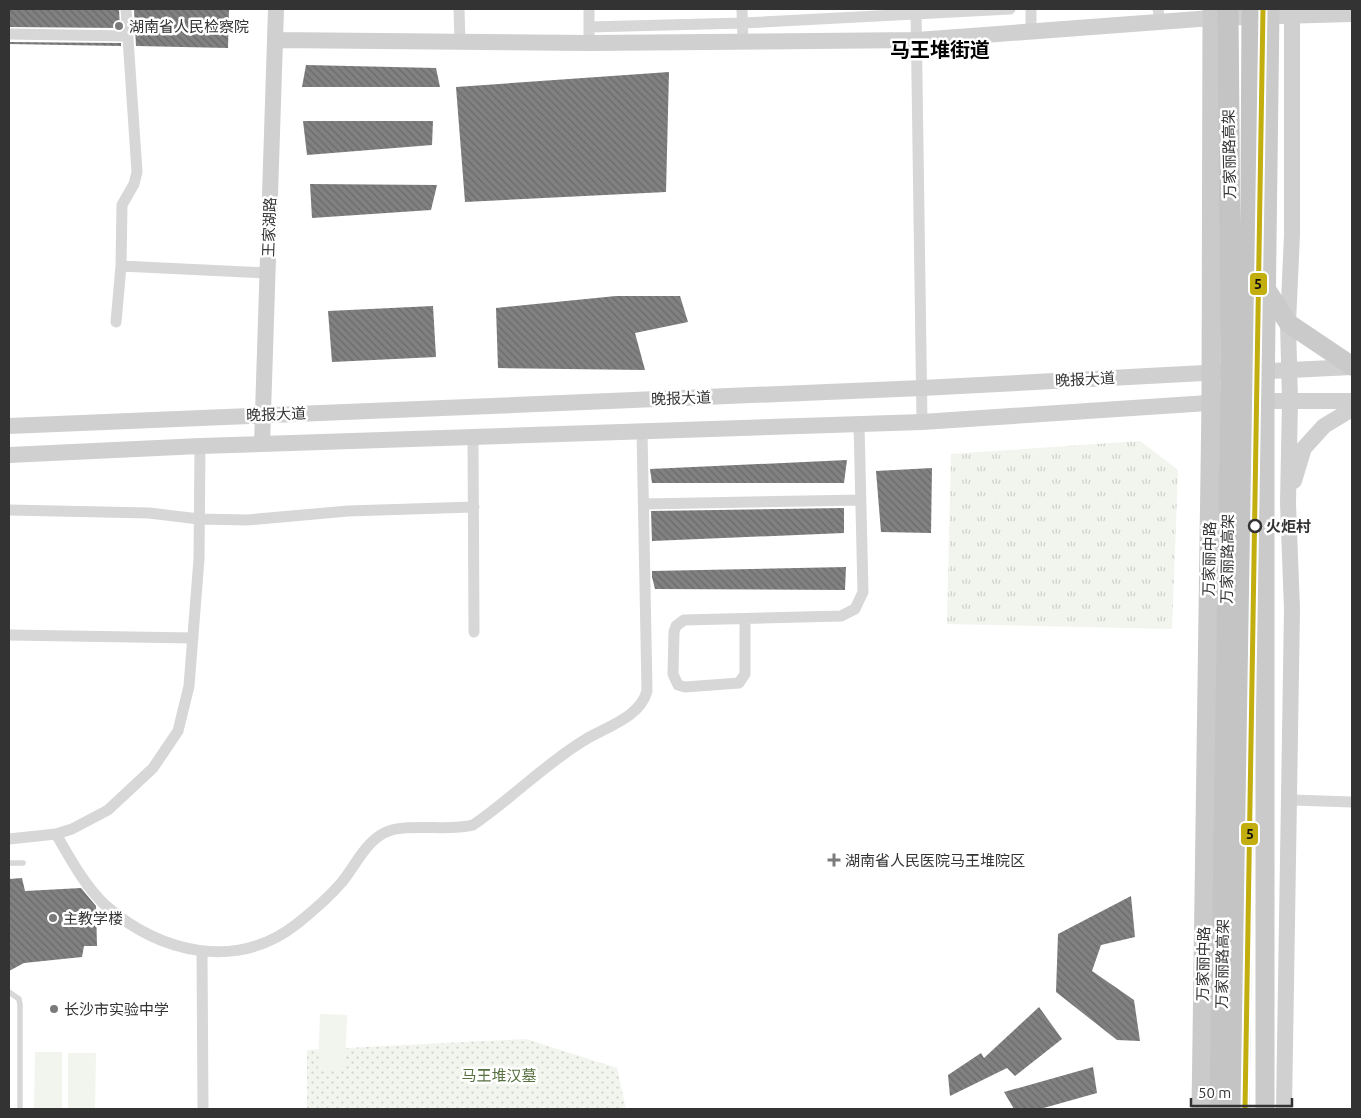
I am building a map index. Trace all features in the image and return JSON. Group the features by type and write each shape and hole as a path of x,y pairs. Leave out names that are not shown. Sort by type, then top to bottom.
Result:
{"highway":[{"name":"万家丽路高架","path":"1239,1109 1250,370 1264,11"},
{"name":"万家丽路高架","path":"1217,12 1231,370 1220,1109"}],"main road":[{"name":"王家湖路","path":"262,444 276,9"},
{"path":"276,40 460,42 590,35 743,43 917,40 1031,32 1159,15 1264,11 1352,14"},
{"path":"1264,11 1266,290 1265,1109"},
{"name":"万家丽中路","path":"1201,1109 1210,372 1217,12"},
{"path":"1284,1109 1292,609 1288,503 1290,401 1288,323 1292,235 1292,12"},
{"path":"1266,290 1288,323 1352,367"},
{"name":"晚报大道","path":"9,426 922,388 1210,372 1352,367"},
{"name":"晚报大道","path":"9,455 200,446 922,422 1211,402 1352,401"},
{"path":"1288,503 1304,448 1324,426 1352,409"}],"street":[{"path":"116,322 121,266 122,205 134,184 137,172 126,36 126,9"},
{"path":"460,9 460,42"},
{"path":"589,9 590,35 916,12 1010,9"},
{"path":"742,9 743,43"},
{"path":"1031,9 1031,32"},
{"path":"916,12 922,422"},
{"path":"9,34 126,36"},
{"path":"121,266 267,273"},
{"path":"745,619 744,674 739,684 685,687 678,685 673,674 674,632 676,626 684,620 841,616 855,609 863,592 859,424"},
{"path":"56,834 82,879 105,904 163,943 182,949 202,952 259,945 279,936 298,923 341,883 372,841 385,832 400,829 461,828 474,825 581,742 639,707 644,701 647,690 642,431"},
{"path":"474,437 474,632"},
{"path":"9,839 56,834 108,810 153,768 178,731 189,686 199,519 200,446"},
{"path":"644,504 861,500"},
{"path":"9,510 149,514 199,519 247,520 348,511 474,507"},
{"path":"9,635 192,638"},
{"path":"1292,800 1352,802"},
{"path":"202,952 203,1109"}],"lane":[{"path":"9,863 23,863"},
{"path":"9,992 19,999 20,1006 20,1109"}],"green space":[{"path":"1140,441 1178,470 1172,629 947,624 951,454"},
{"path":"320,1014 347,1015 345,1071 318,1070"},
{"name":"马王堆汉墓","path":"526,1039 617,1068 626,1109 307,1109 307,1050"},
{"path":"35,1052 62,1052 62,1109 34,1109"},
{"path":"68,1053 96,1053 95,1109 68,1109"}],"building":[{"path":"9,9 119,9 120,28 9,27"},
{"path":"134,9 229,9 228,48 136,46"},
{"path":"9,42 121,43 121,46 9,44"},
{"path":"306,65 436,68 440,87 302,87"},
{"path":"669,72 666,192 465,202 456,87"},
{"path":"303,121 433,121 432,145 307,155"},
{"path":"310,184 437,185 431,210 312,218"},
{"path":"616,296 680,296 688,322 635,333 645,370 498,368 496,308"},
{"path":"433,306 436,357 332,362 328,311"},
{"path":"847,460 844,483 652,483 650,469"},
{"path":"932,468 931,533 881,532 876,471"},
{"path":"844,508 844,533 652,541 651,511"},
{"path":"846,567 845,590 655,589 652,577 652,571"},
{"name":"主教学楼","path":"22,878 25,891 81,888 96,906 97,946 84,946 82,957 24,963 9,971 9,879"},
{"path":"1131,896 1135,937 1101,945 1092,971 1134,1000 1140,1041 1117,1040 1056,992 1058,934"},
{"path":"1039,1007 1062,1039 1015,1076 1007,1068 950,1096 948,1075 981,1053 984,1058"},
{"path":"1093,1067 1097,1093 1040,1109 1014,1109 1004,1092"}],"transit line":[{"name":"5","path":"1245,1109 1263,9"}],"place":[{"name":"湖南省人民检察院","path":"119,26"},
{"name":"火炬村","path":"1255,526"},
{"name":"湖南省人民医院马王堆院区","path":"834,860"},
{"name":"主教学楼","path":"53,918"},
{"name":"长沙市实验中学","path":"54,1009"}],"district":[{"name":"马王堆街道","path":"940,49"}]}
